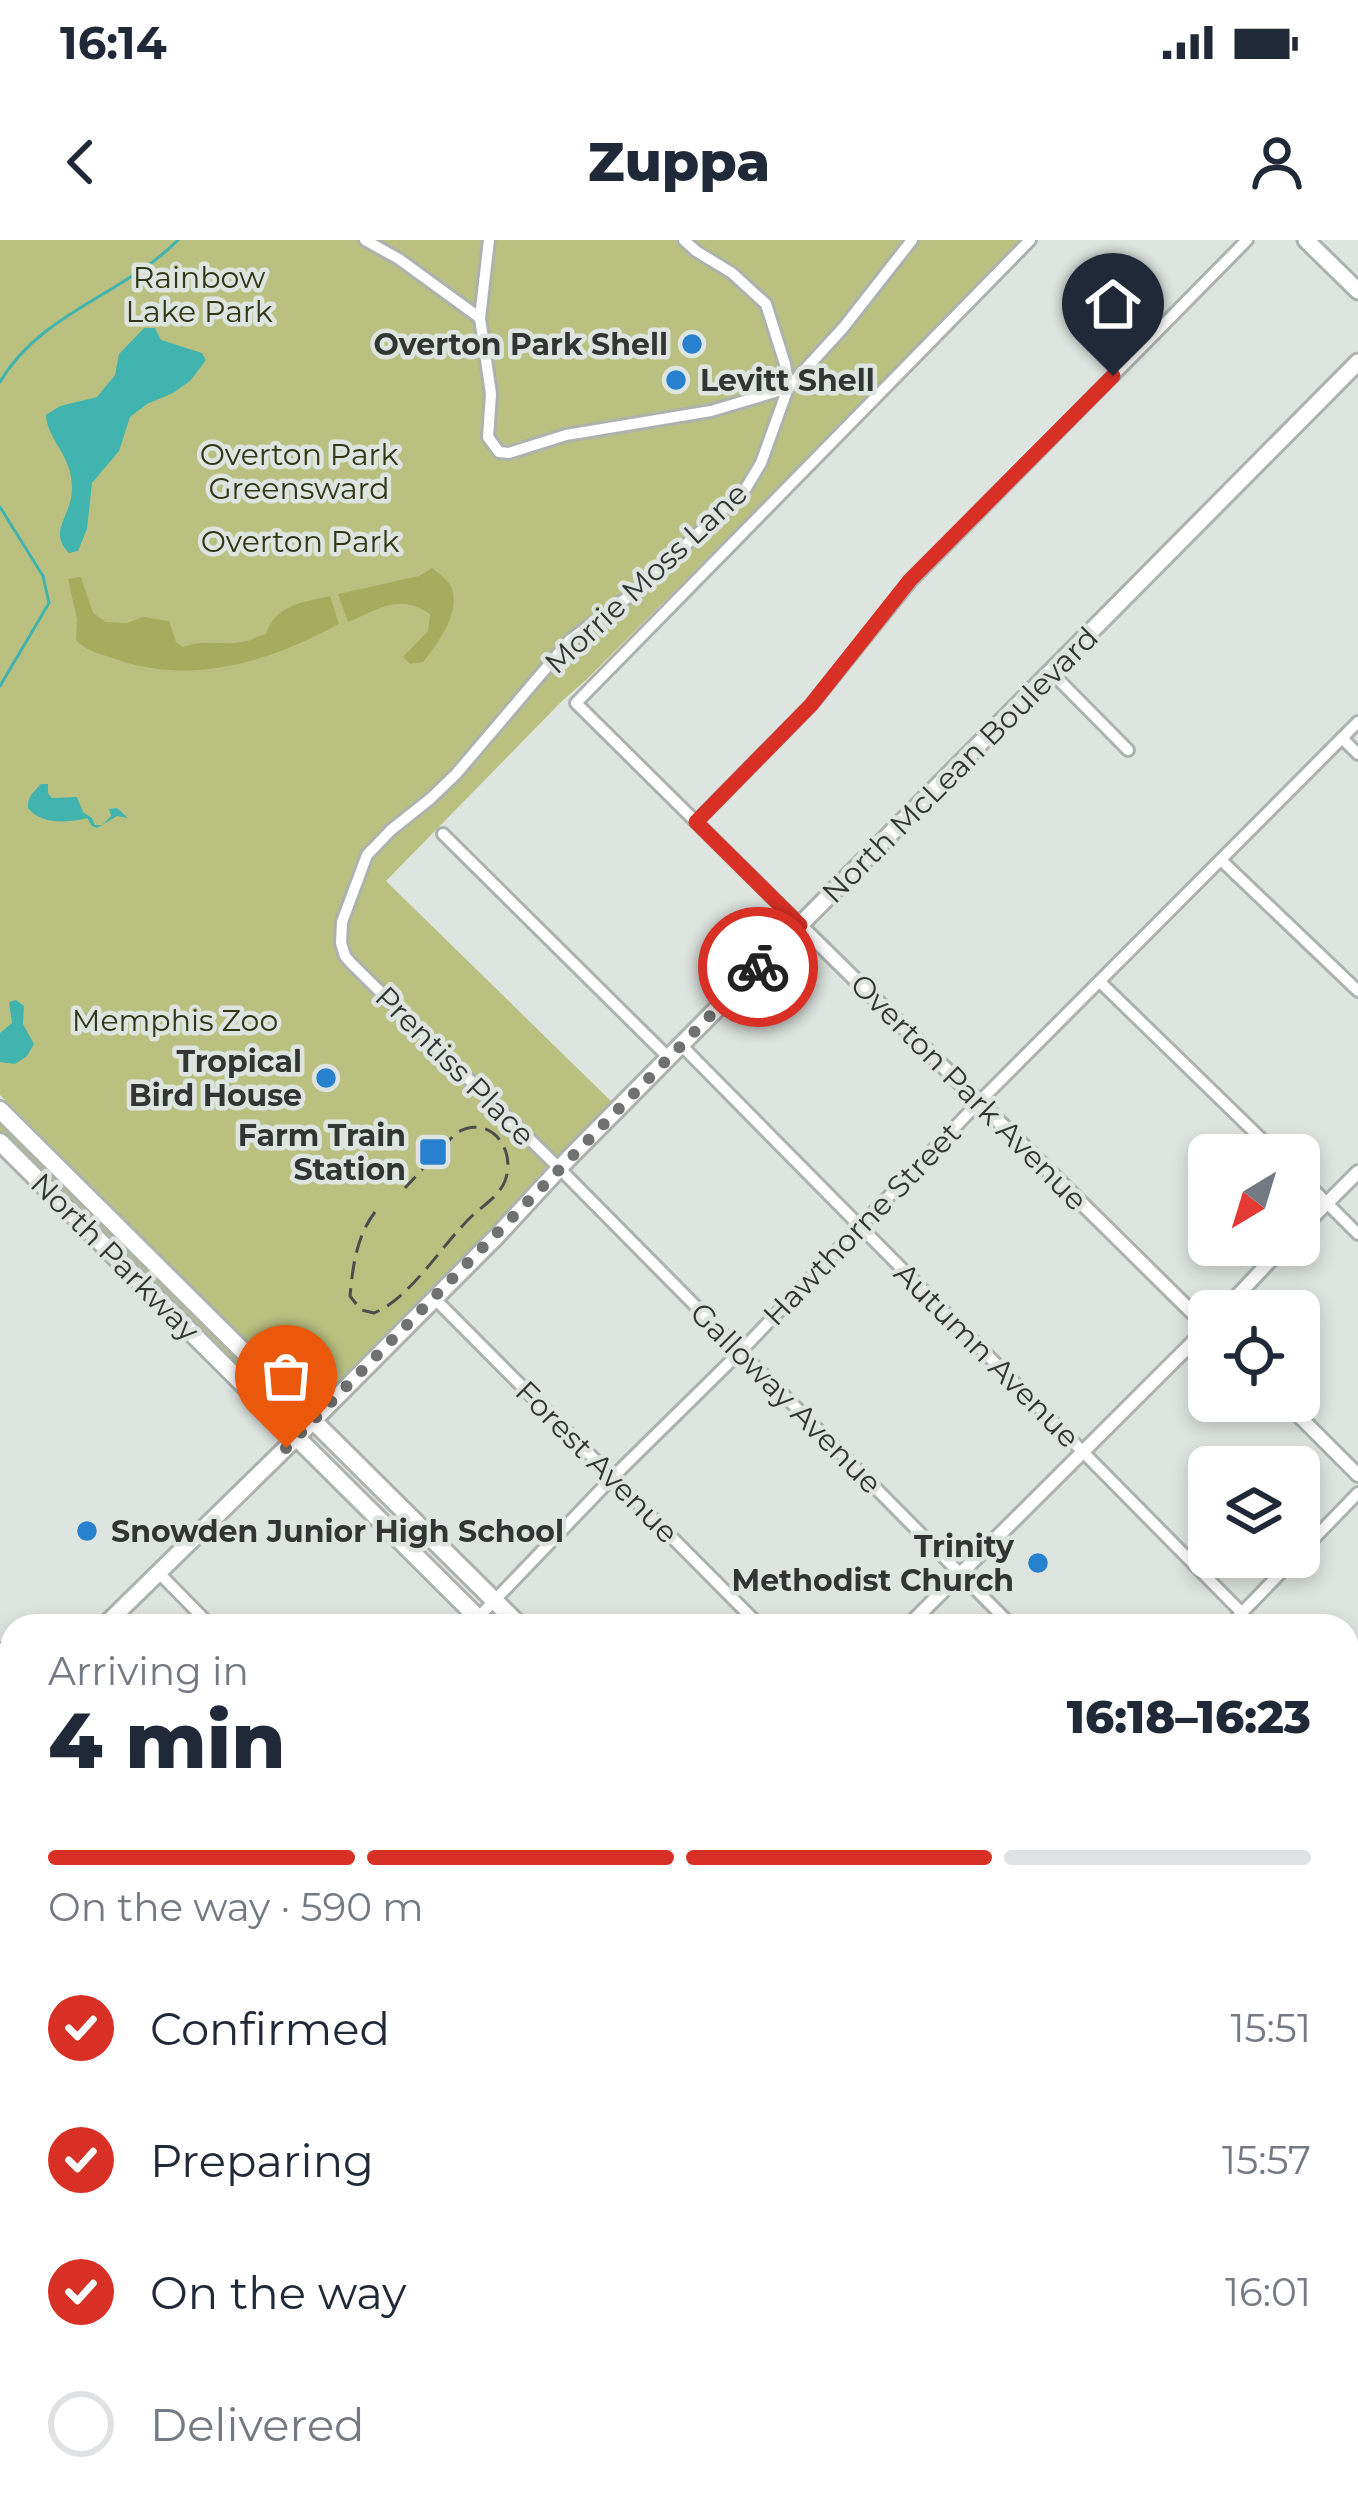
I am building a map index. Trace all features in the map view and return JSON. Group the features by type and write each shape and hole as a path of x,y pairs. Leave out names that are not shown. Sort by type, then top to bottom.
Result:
{"main road":[{"path":"1306,240 1358,291"},
{"name":"North McLean Boulevard","path":"116,1614 1358,362"},
{"name":"North Parkway","path":"0,1110 508,1614"},
{"name":"North Parkway","path":"0,1142 469,1614"}],"street":[{"path":"364,240 480,318"},
{"path":"489,240 480,318 490,394 488,437 505,454 566,435 711,411 788,388 766,304 732,272 684,240"},
{"name":"Morrie Moss Lane","path":"351,963 341,943 342,922 368,855 456,774 570,640 639,589 746,488 765,454 788,388 912,240"},
{"name":"Overton Park Avenue","path":"1030,240 576,703 1188,1307"},
{"path":"696,822 811,705 910,580 1247,240"},
{"path":"1052,673 1128,750"},
{"name":"Hawthorne Street","path":"484,1614 980,1102 1358,722"},
{"path":"1342,739 1358,754"},
{"name":"Autumn Avenue","path":"442,834 858,1227 1242,1613"},
{"path":"1222,861 1358,991"},
{"name":"Prentiss Place","path":"351,963 560,1169"},
{"path":"1100,982 1256,1134"},
{"name":"Galloway Avenue","path":"560,1169 1000,1614"},
{"path":"1320,1210 1358,1172"},
{"path":"1320,1196 1358,1234"},
{"path":"1242,1290 1265,1266"},
{"name":"Forest Avenue","path":"434,1298 748,1614"},
{"path":"920,1614 1188,1349"},
{"path":"1305,1422 1358,1475"},
{"path":"1320,1533 1358,1493"},
{"path":"159,1573 200,1614"},
{"path":"1242,1613 1276,1578"}],"green space":[{"name":"Overton Park","path":"0,240 1025,240 386,881 616,1106 315,1402 306,1399 0,1095"},
{"path":"432,568 451,586 454,599 446,628 423,662 410,664 403,657 428,631 430,614 419,608 389,605 348,622 338,594 419,576"},
{"path":"81,577 93,613 106,622 127,623 143,617 169,621 176,642 183,647 251,640 266,634 283,611 330,596 339,624 284,650 227,666 169,670 139,666 76,640 77,619 68,579"},
{"path":"0,1117 297,1415 241,1370 0,1132"}],"water":[{"path":"144,328 155,328 161,340 202,353 206,360 190,381 130,417 119,451 92,483 87,529 78,551 69,553 60,530 71,499 71,477 46,415 60,406 97,397 115,375 119,354"},
{"path":"41,784 48,784 52,798 77,797 83,812 95,825 102,825 92,826 87,818 48,820 28,804"},
{"path":"117,808 128,818 117,816 102,825 111,816 109,809"},
{"path":"16,1000 24,1006 23,1024 34,1044 15,1064 0,1062 0,1033 12,1023 9,1002"}],"waterway":[{"path":"0,382 37,338 157,259 178,240"},
{"path":"0,507 43,576 49,603 0,686"}],"railway":[{"path":"375,1212 360,1242 350,1296 361,1310 374,1313 401,1295 499,1191 508,1169 504,1146 480,1128 456,1133 405,1188"}],"way so far":[{"path":"286,1448 758,967"}],"place":[{"name":"Overton Park Shell","path":"692,344"},
{"name":"Levitt Shell","path":"676,380"},
{"name":"Tropical Bird House","path":"326,1078"},
{"name":"Farm Train Station","path":"433,1152"},
{"name":"Snowden Junior High School","path":"87,1531"},
{"name":"Trinity Methodist Church","path":"1038,1563"}],"route":[{"path":"758,967 800,925 696,822 829,685 910,580 1113,376"}],"park label":[{"name":"Rainbow Lake Park","path":"199,294"},
{"name":"Overton Park Greensward","path":"299,471"},
{"name":"Memphis Zoo","path":"175,1020"}]}
